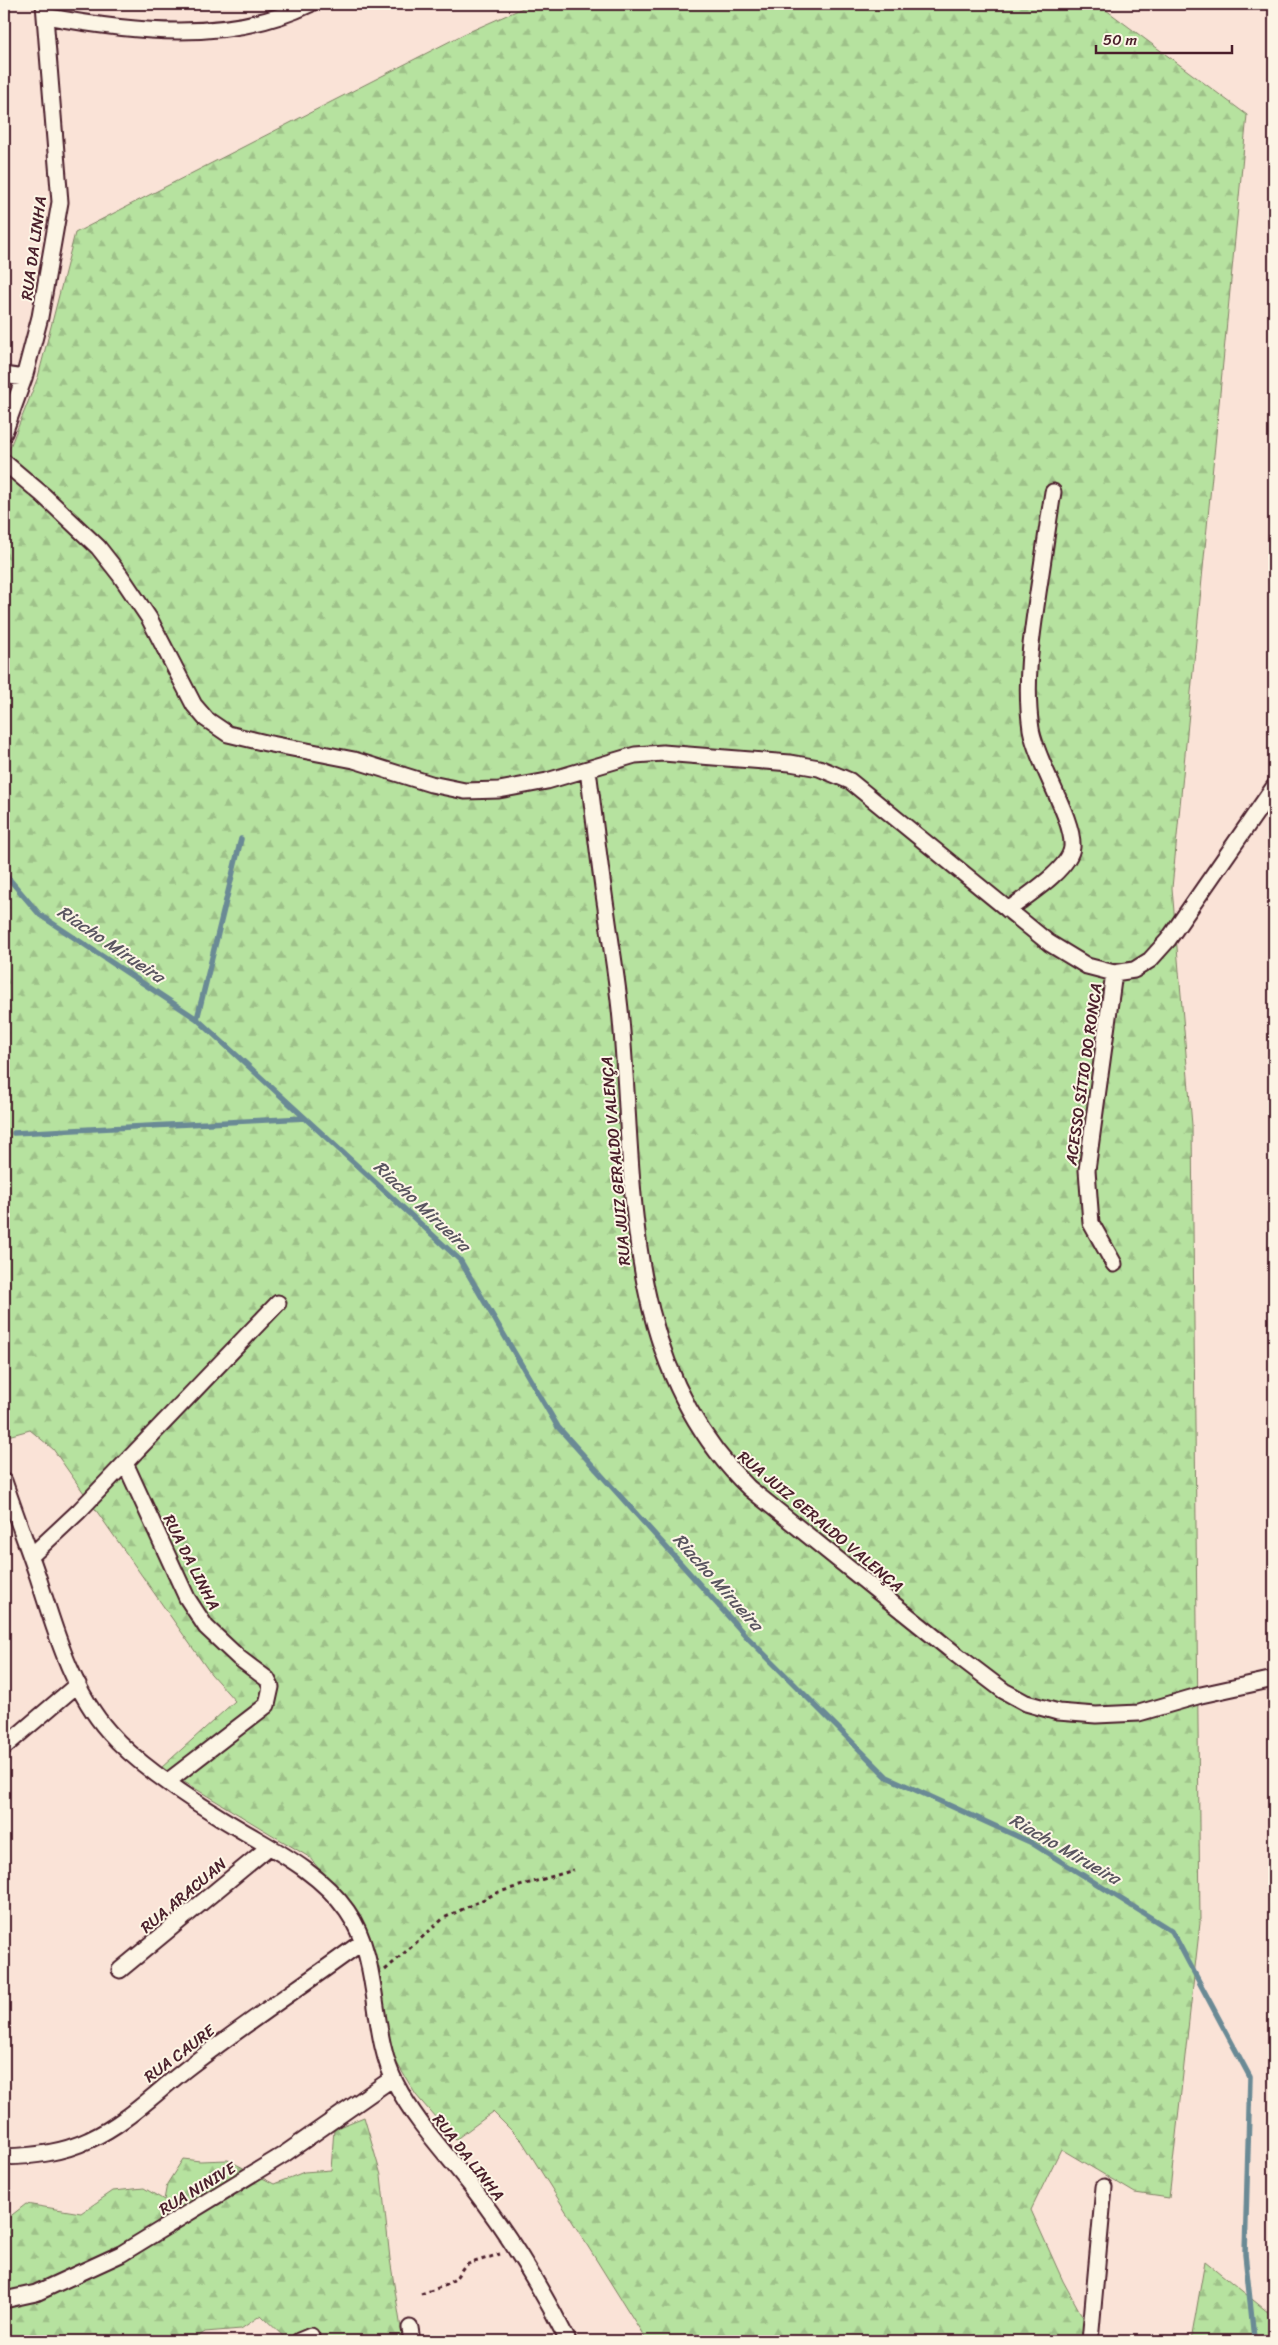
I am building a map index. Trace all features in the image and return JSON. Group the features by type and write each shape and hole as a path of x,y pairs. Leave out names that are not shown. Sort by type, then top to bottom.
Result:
{"street":[{"path":"44,10 136,31 173,31 249,24 286,15 310,4"},
{"name":"RUA DA LINHA","path":"4,433 24,378 40,317 60,202 44,10"},
{"path":"4,375 24,378"},
{"path":"4,462 43,495 98,547 120,575 149,618 194,705 206,719 228,734 354,760 431,784 465,790 499,790 547,782 635,755 663,753 790,763 819,768 850,781 1049,943 1087,966 1114,973 1134,970 1150,960 1168,940 1274,787"},
{"path":"1008,910 1060,868 1069,857 1072,848 1067,822 1040,760 1032,732 1028,700 1031,638 1053,492"},
{"name":"RUA JUIZ GERALDO VALENÇA","path":"588,770 621,1013 628,1136 642,1275 665,1360 681,1395 705,1436 725,1464 749,1488 958,1656 1004,1691 1026,1702 1058,1712 1086,1715 1139,1713 1274,1679"},
{"name":"ACESSO SÍTIO DO RONCA","path":"1114,973 1087,1170 1091,1223 1114,1264"},
{"path":"31,1556 79,1511 278,1303"},
{"name":"RUA DA LINHA","path":"124,1463 174,1572 206,1628 240,1658 263,1674 271,1687 267,1705 168,1782"},
{"name":"RUA DA LINHA","path":"4,1481 66,1659 78,1684 108,1731 168,1782 209,1811 295,1862 328,1890 346,1909 362,1942 386,2056 393,2078 405,2101 428,2135 485,2204 515,2249 545,2296 568,2341"},
{"path":"4,1747 78,1684"},
{"name":"RUA ARACUAN","path":"120,1970 269,1847"},
{"name":"RUA CAURE","path":"4,2157 52,2153 89,2140 122,2121 222,2041 362,1942"},
{"name":"RUA NINIVE","path":"4,2300 36,2293 121,2254 276,2160 393,2078"},
{"path":"1090,2341 1104,2187"}],"path":[{"path":"371,1982 444,1918 499,1892 574,1870"},
{"path":"420,2294 444,2286 455,2279 465,2265 515,2249"}],"green space":[{"path":"532,4 1098,4 1247,115 1172,888 1192,1125 1200,1923 1169,2198 1135,2193 1061,2149 1031,2210 1063,2281 1096,2341 647,2341 522,2141 493,2112 455,2140 416,2095 391,2053 353,1909 309,1857 161,1768 235,1701 211,1674 53,1449 30,1430 4,1437 4,462 38,377 75,233 464,34"},
{"path":"364,2117 381,2175 390,2259 403,2341 288,2341 261,2315 241,2329 205,2332 191,2341 4,2341 4,2219 26,2204 81,2213 113,2191 144,2188 164,2200 167,2184 183,2159 200,2161 228,2160 274,2184 304,2172 331,2170 334,2129"},
{"path":"1205,2261 1274,2317 1274,2341 1191,2341"}],"waterway":[{"path":"197,1019 241,839"},
{"name":"Riacho Mirueira","path":"4,873 40,915 197,1019 460,1260 558,1427 746,1636 887,1777 1030,1842 1172,1931 1250,2077 1245,2254 1254,2338 1259,2341"},
{"path":"14,1133 305,1118"}]}
